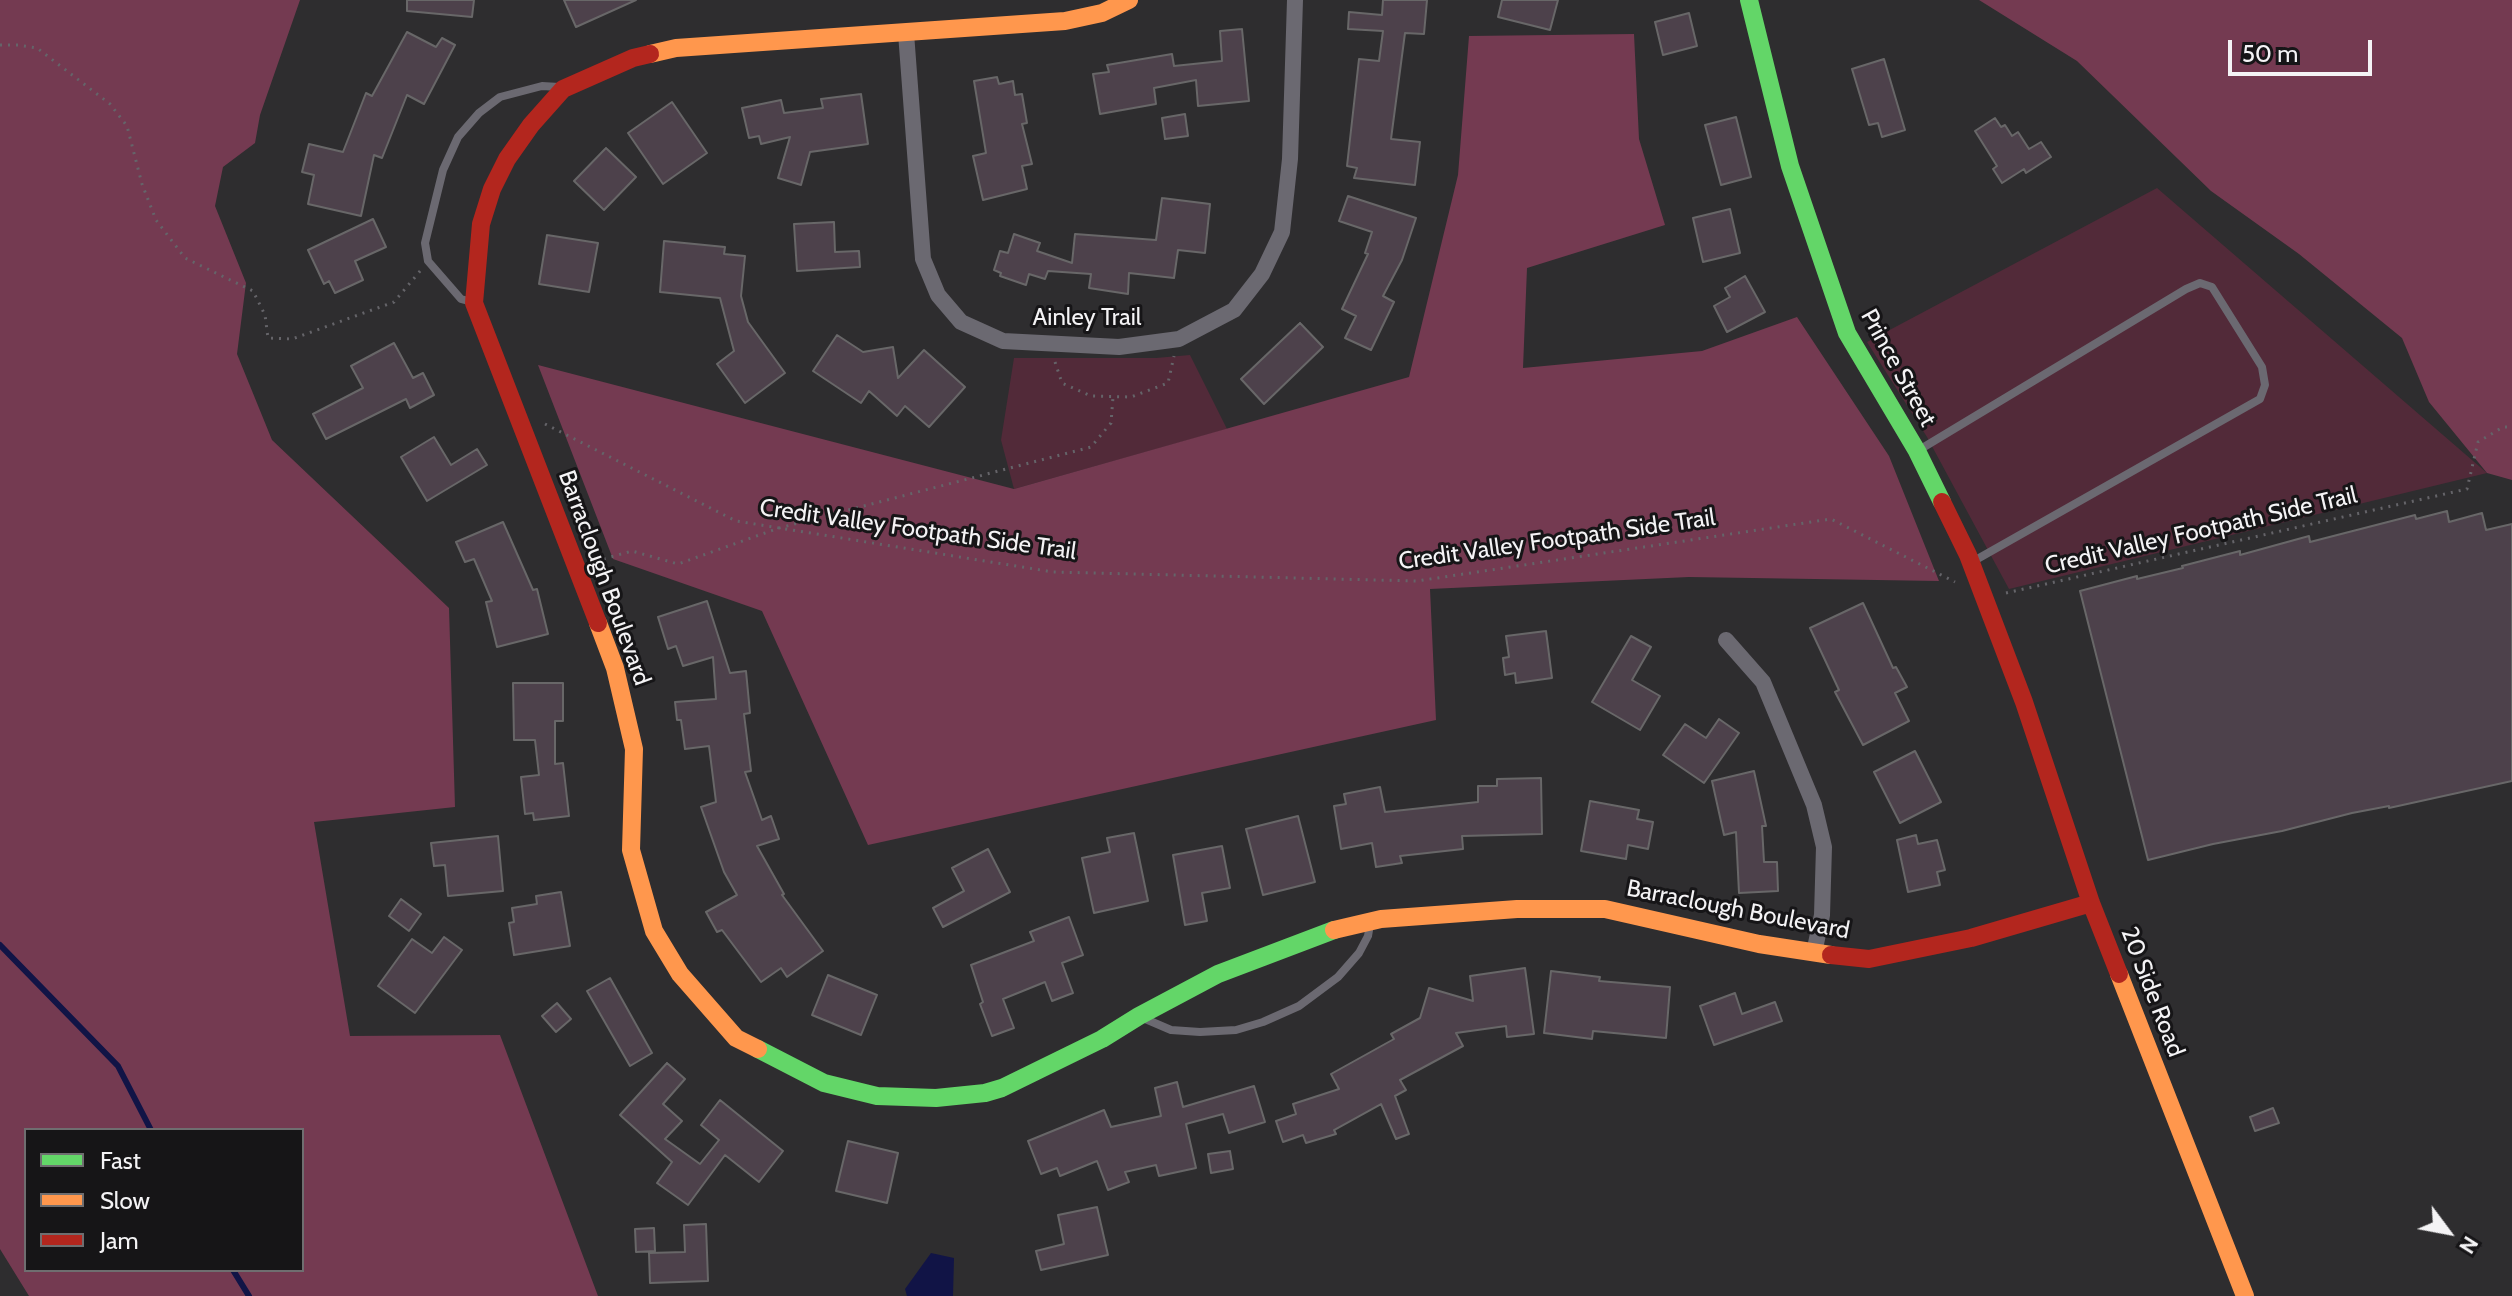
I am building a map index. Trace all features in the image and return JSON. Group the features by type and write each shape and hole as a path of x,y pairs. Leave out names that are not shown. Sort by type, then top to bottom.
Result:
{"street":[{"name":"Barraclough Boulevard","path":"1129,0 1102,13 1065,21 676,48 633,58 563,89 531,125 507,159 492,189 481,224 474,303 615,668 634,749 631,850 654,931 680,974 736,1038 824,1083 877,1096 936,1098 1002,1088 1102,1039 1218,974 1330,931 1381,919 1517,909 1605,909 1759,944 1869,959 1971,938 2091,903"},
{"name":"Ainley Trail","path":"906,33 923,259 938,295 961,322 1003,341 1119,347 1176,339 1234,310 1262,274 1282,232 1290,159 1295,0"},
{"name":"Prince Street","path":"1749,0 1790,166 1847,333 1917,451 1971,563 2024,702"},
{"path":"1726,640 1763,682 1814,805 1824,847 1822,915 1814,953"},
{"name":"20 Side Road","path":"2024,702 2091,903 2245,1296"}],"lane":[{"name":"Barraclough Boulevard","path":"428,261 425,243 434,196 458,137 479,113 500,97 542,86 559,86 563,89"},
{"path":"428,261 461,299 474,303"},
{"path":"1917,451 2200,283 2212,287 2262,367 2265,385 2260,399 1971,563"},
{"path":"1139,1016 1171,1030 1200,1032 1236,1030 1263,1022 1299,1006 1338,977 1359,953 1368,936 1370,922"}],"path":[{"path":"0,45 37,48 110,104 127,126 142,184 156,220 185,258 253,291 265,315 268,338 292,339 394,302 428,261"},
{"path":"1049,344 1062,383 1091,396 1131,397 1168,383 1176,339"},
{"path":"576,566 632,551 678,564 779,528 1091,447 1111,423 1113,397"},
{"name":"Credit Valley Footpath Side Trail","path":"544,424 736,521 1053,572 1417,581 1831,519 1957,583"},
{"name":"Credit Valley Footpath Side Trail","path":"1984,597 2467,489 2478,442 2503,427 2512,427"}],"shaded area":[{"path":"0,0 300,0 260,115 255,143 223,167 215,206 246,283 237,354 272,440 449,608 455,807 314,822 350,1036 500,1035 598,1296 29,1296 0,1249"},
{"path":"1979,0 2512,0 2512,480 2487,473 2429,402 2402,338 2299,254 2211,191 2077,61"},
{"path":"1634,34 1639,139 1665,225 1527,268 1523,368 1702,351 1797,317 1889,456 1939,581 1689,577 1430,589 1436,720 868,845 762,611 613,559 538,365 1014,489 1409,377 1458,175 1469,36"},
{"path":"2157,188 2487,473 2009,589 1927,437 1867,342"},
{"path":"1190,355 1227,429 1014,489 1001,440 1014,358 1156,358"},
{"path":"931,1253 954,1258 953,1296 907,1296 905,1289"}],"building":[{"path":"407,0 474,0 472,17 407,11"},
{"path":"564,0 636,0 576,27"},
{"path":"1383,0 1427,0 1424,34 1405,33 1391,139 1420,142 1415,185 1354,178 1357,168 1347,166 1359,59 1379,61 1383,31 1348,29 1349,12 1382,15"},
{"path":"1502,0 1558,0 1550,30 1498,17"},
{"path":"1689,13 1697,46 1663,55 1655,22"},
{"path":"1242,29 1249,101 1198,106 1196,80 1154,88 1156,104 1100,114 1093,74 1109,72 1107,65 1172,54 1174,66 1222,61 1220,31"},
{"path":"407,32 436,47 442,38 455,45 424,104 407,95 382,158 374,155 361,216 308,204 314,175 302,172 309,144 343,152 366,93 372,96"},
{"path":"1884,59 1905,130 1882,137 1878,123 1869,125 1852,69"},
{"path":"997,77 999,84 1013,81 1015,95 1022,94 1027,123 1022,124 1032,164 1022,166 1027,189 983,200 973,156 986,153 974,81"},
{"path":"861,94 868,144 810,152 801,185 778,178 790,137 761,144 759,136 749,138 742,108 781,100 784,113 823,108 821,99"},
{"path":"672,102 707,153 663,184 628,133"},
{"path":"1185,114 1188,136 1165,139 1162,118"},
{"path":"1736,117 1751,177 1721,185 1705,125"},
{"path":"1995,118 2001,127 2005,125 2012,136 2018,132 2029,149 2041,142 2051,157 2026,173 2024,169 2002,183 1993,169 1997,166 1975,131"},
{"path":"606,148 636,177 604,210 574,181"},
{"path":"1348,196 1416,218 1402,260 1383,296 1394,302 1371,350 1345,338 1356,316 1342,309 1368,254 1365,253 1372,232 1339,221"},
{"path":"1162,198 1210,204 1205,253 1178,250 1174,278 1129,273 1128,294 1089,288 1091,274 1048,271 1045,279 1029,274 1026,285 1000,276 1001,273 994,270 1000,251 1008,253 1014,234 1040,243 1037,251 1072,263 1075,234 1156,240"},
{"path":"1730,209 1740,253 1703,262 1693,218"},
{"path":"373,219 386,247 355,261 363,280 335,293 329,281 324,284 308,250"},
{"path":"834,222 835,252 859,251 860,267 797,271 794,224"},
{"path":"547,235 598,243 589,292 539,284"},
{"path":"664,241 725,247 724,254 745,256 741,296 748,322 785,373 745,403 717,364 734,351 720,298 660,292"},
{"path":"1745,276 1765,312 1727,332 1714,306 1730,297 1725,288"},
{"path":"1300,323 1323,347 1264,404 1241,379"},
{"path":"837,335 863,352 893,347 898,378 924,350 965,387 929,427 905,406 897,416 869,391 861,403 813,371"},
{"path":"394,343 413,378 423,373 434,395 410,408 406,399 326,439 313,414 363,388 351,366"},
{"path":"434,437 451,465 477,449 487,465 427,501 401,457"},
{"path":"2447,511 2449,522 2482,513 2486,530 2512,524 2512,781 2352,813 2148,860 2080,591 2183,568 2240,551 2240,555 2309,536 2310,542 2415,515 2416,519"},
{"path":"503,522 533,590 537,589 548,634 497,647 486,602 492,601 474,559 465,562 456,542"},
{"path":"707,601 730,673 746,671 750,713 744,714 751,771 745,772 762,820 771,816 779,839 757,846 782,895 823,951 787,977 781,968 761,982 722,930 717,932 706,912 737,895 724,872 701,807 716,802 709,746 685,749 681,720 677,720 675,702 716,699 713,657 683,666 676,646 668,649 658,617"},
{"path":"1863,603 1893,668 1896,667 1907,687 1895,693 1909,721 1863,745 1835,692 1839,690 1810,628"},
{"path":"1546,631 1552,678 1516,683 1515,673 1505,675 1503,658 1509,657 1506,636"},
{"path":"1631,636 1651,647 1632,680 1660,696 1640,730 1592,702"},
{"path":"513,683 563,683 563,721 555,721 555,764 563,763 569,816 534,820 533,813 525,814 521,777 539,775 535,740 514,740"},
{"path":"1719,719 1739,733 1704,783 1663,755 1685,724 1706,738"},
{"path":"1915,751 1941,802 1900,823 1874,772"},
{"path":"1754,771 1766,826 1762,826 1764,862 1777,862 1778,891 1739,893 1736,832 1724,835 1712,781"},
{"path":"1541,778 1542,834 1462,836 1463,849 1400,856 1402,863 1376,867 1372,843 1341,849 1334,806 1346,804 1344,794 1380,787 1385,812 1478,802 1478,786 1497,786 1497,779"},
{"path":"1590,801 1639,810 1637,819 1653,822 1648,849 1628,845 1626,859 1581,851"},
{"path":"1298,816 1315,882 1263,895 1246,829"},
{"path":"1134,833 1148,901 1094,913 1082,858 1110,852 1107,838"},
{"path":"1916,835 1918,844 1937,840 1945,870 1937,872 1940,885 1908,892 1897,840"},
{"path":"498,836 503,891 448,896 445,865 434,866 431,843"},
{"path":"1222,846 1230,888 1202,893 1207,921 1185,925 1173,855"},
{"path":"988,849 1010,892 943,927 933,908 964,891 952,868"},
{"path":"561,892 570,946 514,955 509,923 514,922 512,908 537,904 536,896"},
{"path":"401,899 421,914 409,931 389,916"},
{"path":"1069,917 1083,955 1062,963 1073,993 1052,1001 1045,982 1003,999 1014,1028 992,1036 980,1004 983,1002 971,965 1034,941 1030,932"},
{"path":"444,937 462,950 415,1013 378,986 412,939 432,953"},
{"path":"1525,968 1534,1034 1507,1037 1506,1026 1456,1033 1463,1046 1400,1080 1406,1090 1395,1096 1409,1134 1396,1139 1381,1104 1334,1130 1336,1134 1306,1143 1303,1135 1283,1142 1276,1121 1296,1114 1293,1104 1339,1089 1331,1074 1394,1039 1391,1034 1420,1018 1429,988 1473,1001 1470,976"},
{"path":"1551,971 1600,977 1599,981 1670,987 1666,1038 1593,1031 1592,1039 1544,1033"},
{"path":"828,975 877,995 861,1035 812,1015"},
{"path":"610,978 652,1053 630,1066 587,991"},
{"path":"1735,993 1742,1014 1775,1002 1782,1021 1714,1045 1700,1006"},
{"path":"557,1003 571,1019 556,1032 542,1016"},
{"path":"667,1063 685,1079 663,1104 682,1121 665,1139 700,1164 719,1140 701,1125 720,1100 783,1151 759,1182 725,1155 688,1205 657,1183 672,1162 620,1115"},
{"path":"1177,1082 1183,1107 1254,1086 1265,1122 1229,1133 1223,1114 1186,1124 1196,1168 1159,1176 1156,1165 1125,1172 1129,1182 1108,1190 1097,1161 1060,1176 1057,1168 1041,1174 1028,1141 1104,1110 1111,1127 1161,1116 1155,1088"},
{"path":"2273,1108 2279,1123 2255,1131 2250,1117"},
{"path":"848,1141 898,1153 887,1203 836,1191"},
{"path":"1230,1151 1233,1169 1211,1173 1208,1154"},
{"path":"1097,1207 1108,1255 1041,1270 1036,1251 1064,1244 1058,1215"},
{"path":"706,1224 708,1281 650,1283 649,1253 685,1252 684,1225"},
{"path":"654,1228 655,1251 636,1252 635,1229"}],"waterway":[{"path":"0,945 118,1066 150,1128"},
{"path":"234,1272 249,1296"}],"traffic: fast":[{"path":"1749,0 1790,166 1847,333 1917,451 1942,502"},
{"path":"758,1049 824,1083 877,1096 936,1098 985,1093 1002,1088 1102,1039 1218,974 1334,930"}],"traffic: slow":[{"path":"650,54 676,48 1065,21 1102,13 1129,0"},
{"path":"598,623 615,668 634,749 631,850 654,931 680,974 736,1038 758,1049"},
{"path":"1334,930 1381,919 1517,909 1605,909 1759,944 1831,955"},
{"path":"2119,974 2245,1296"}],"traffic: jam":[{"path":"598,623 474,303 481,224 492,189 507,159 531,125 563,89 633,58 650,54"},
{"path":"1942,502 1968,555 2024,702 2091,903 2119,974"},
{"path":"1831,955 1869,959 1971,938 2091,903"}]}
